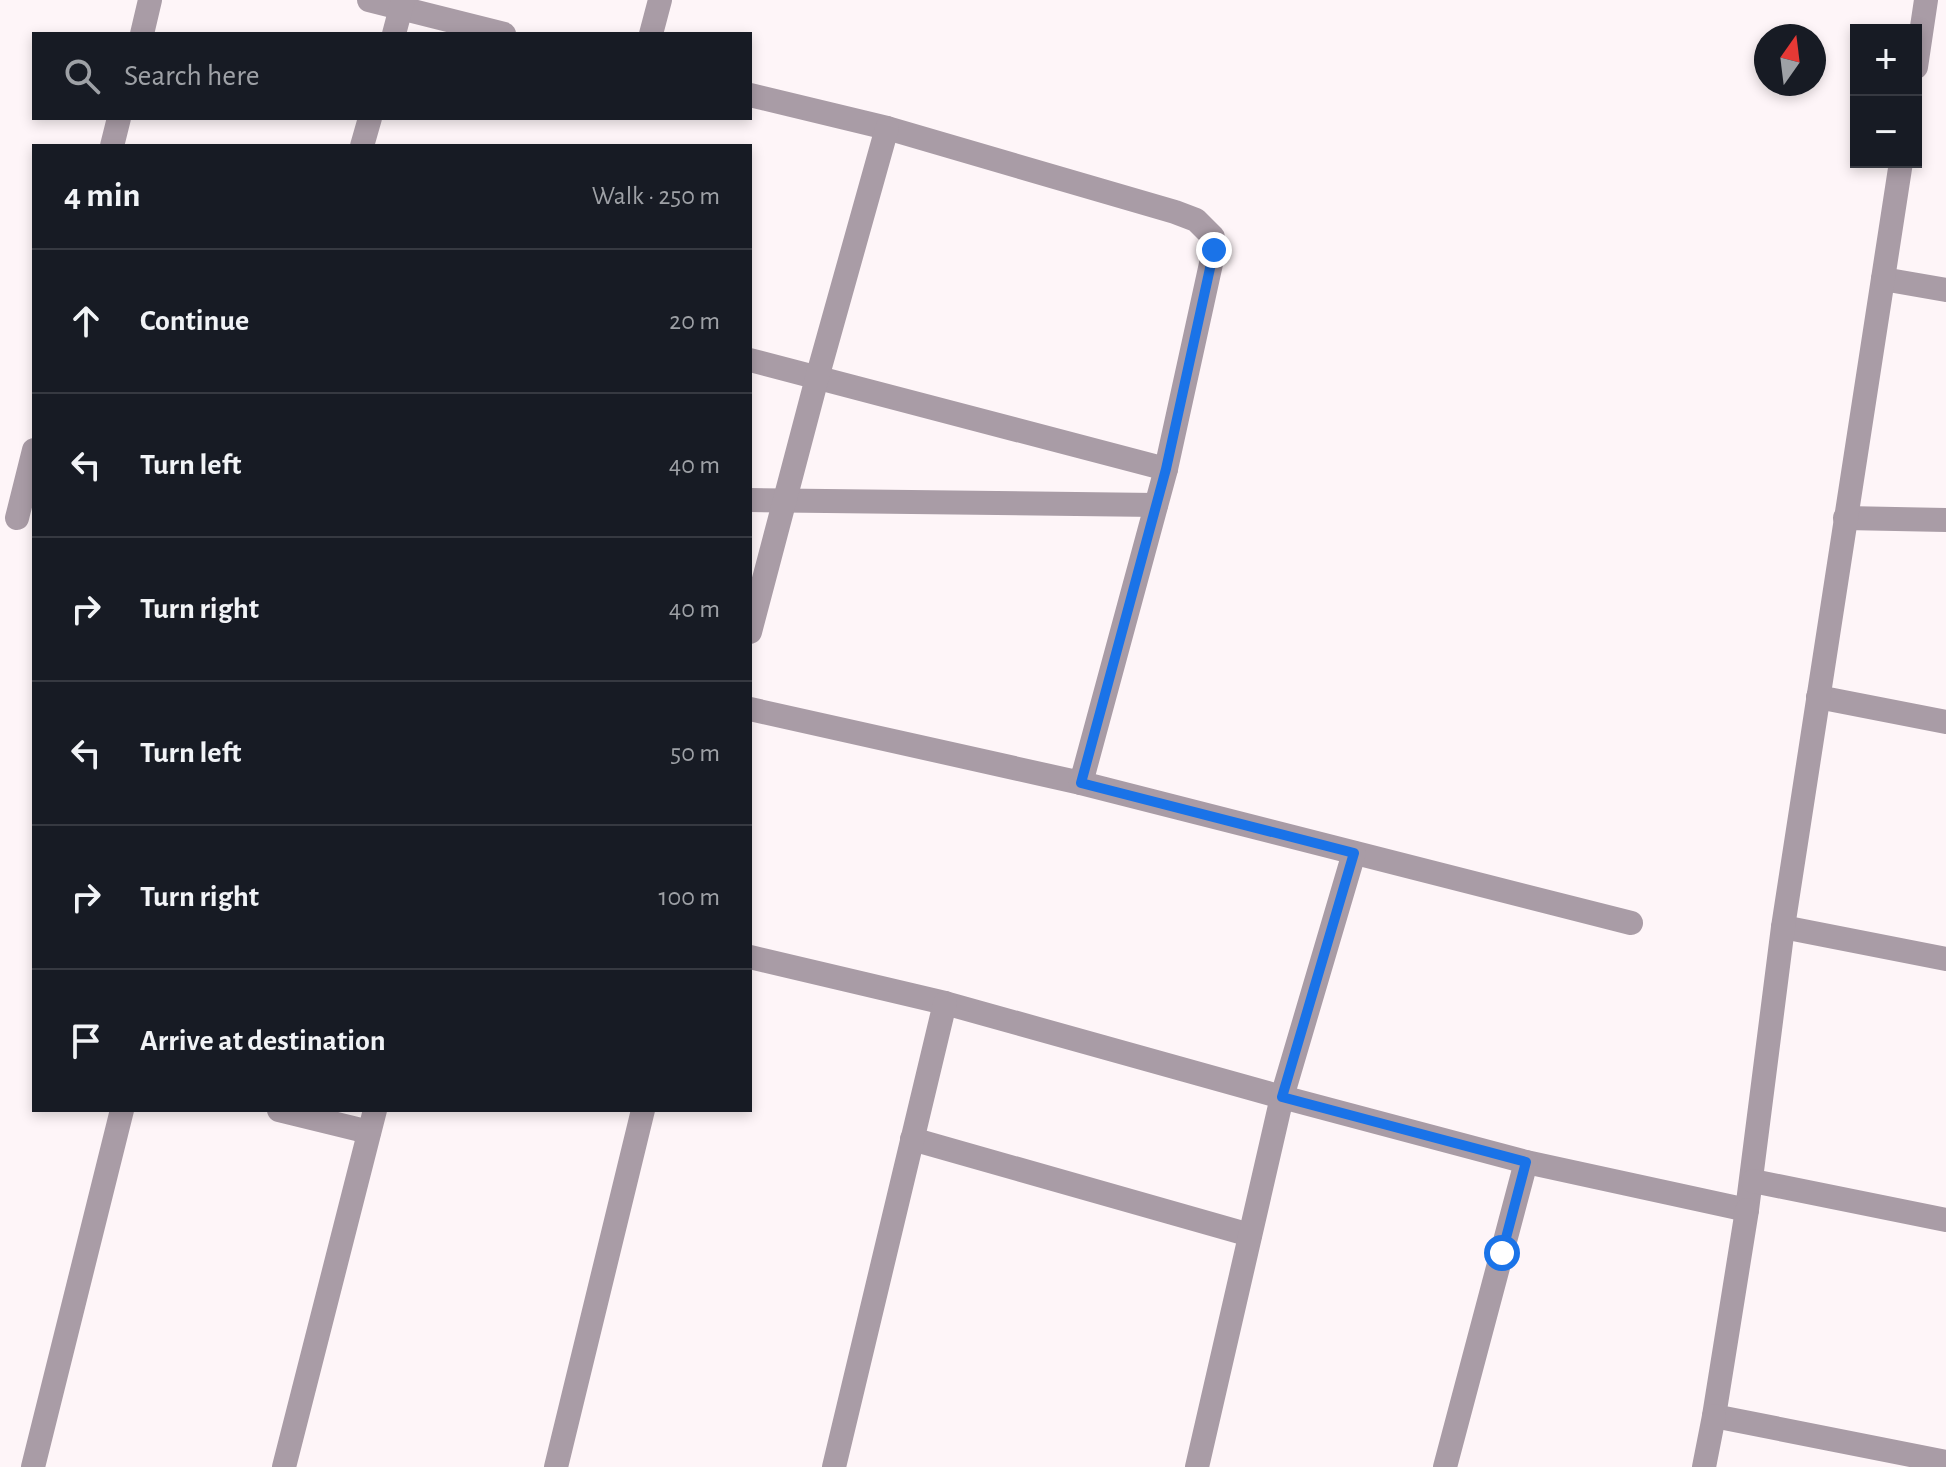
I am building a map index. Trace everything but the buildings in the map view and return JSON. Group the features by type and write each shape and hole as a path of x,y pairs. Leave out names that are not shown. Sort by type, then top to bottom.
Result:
{"street":[{"path":"142,32 150,0"},
{"path":"369,0 402,4 497,32"},
{"path":"652,32 660,0"},
{"path":"1922,53 1934,26 1926,0"},
{"path":"395,32 402,4"},
{"path":"752,95 887,128 1175,212 1196,220 1213,237 1210,275 1166,469 1081,783"},
{"path":"112,144 118,120"},
{"path":"363,144 369,120"},
{"path":"752,625 887,128"},
{"path":"1704,1467 1753,1181 1783,927 1900,168"},
{"path":"1883,279 1946,290"},
{"path":"752,361 1166,469"},
{"path":"17,518 32,458"},
{"path":"752,500 1156,505"},
{"path":"1845,518 1946,520"},
{"path":"1818,697 1946,722"},
{"path":"752,709 1081,783 1631,923"},
{"path":"1197,1467 1282,1097 1354,853"},
{"path":"1783,927 1946,959"},
{"path":"752,957 945,1003 1526,1162 1747,1210"},
{"path":"834,1467 945,1003"},
{"path":"33,1467 122,1112"},
{"path":"284,1467 372,1121 296,1112"},
{"path":"556,1467 643,1112"},
{"path":"912,1139 1250,1235"},
{"path":"1445,1467 1526,1162"},
{"path":"1753,1181 1946,1220"},
{"path":"1714,1416 1946,1462"}],"route":[{"path":"1214,250 1166,469 1081,783 1354,853 1282,1097 1526,1162 1502,1253"}]}
